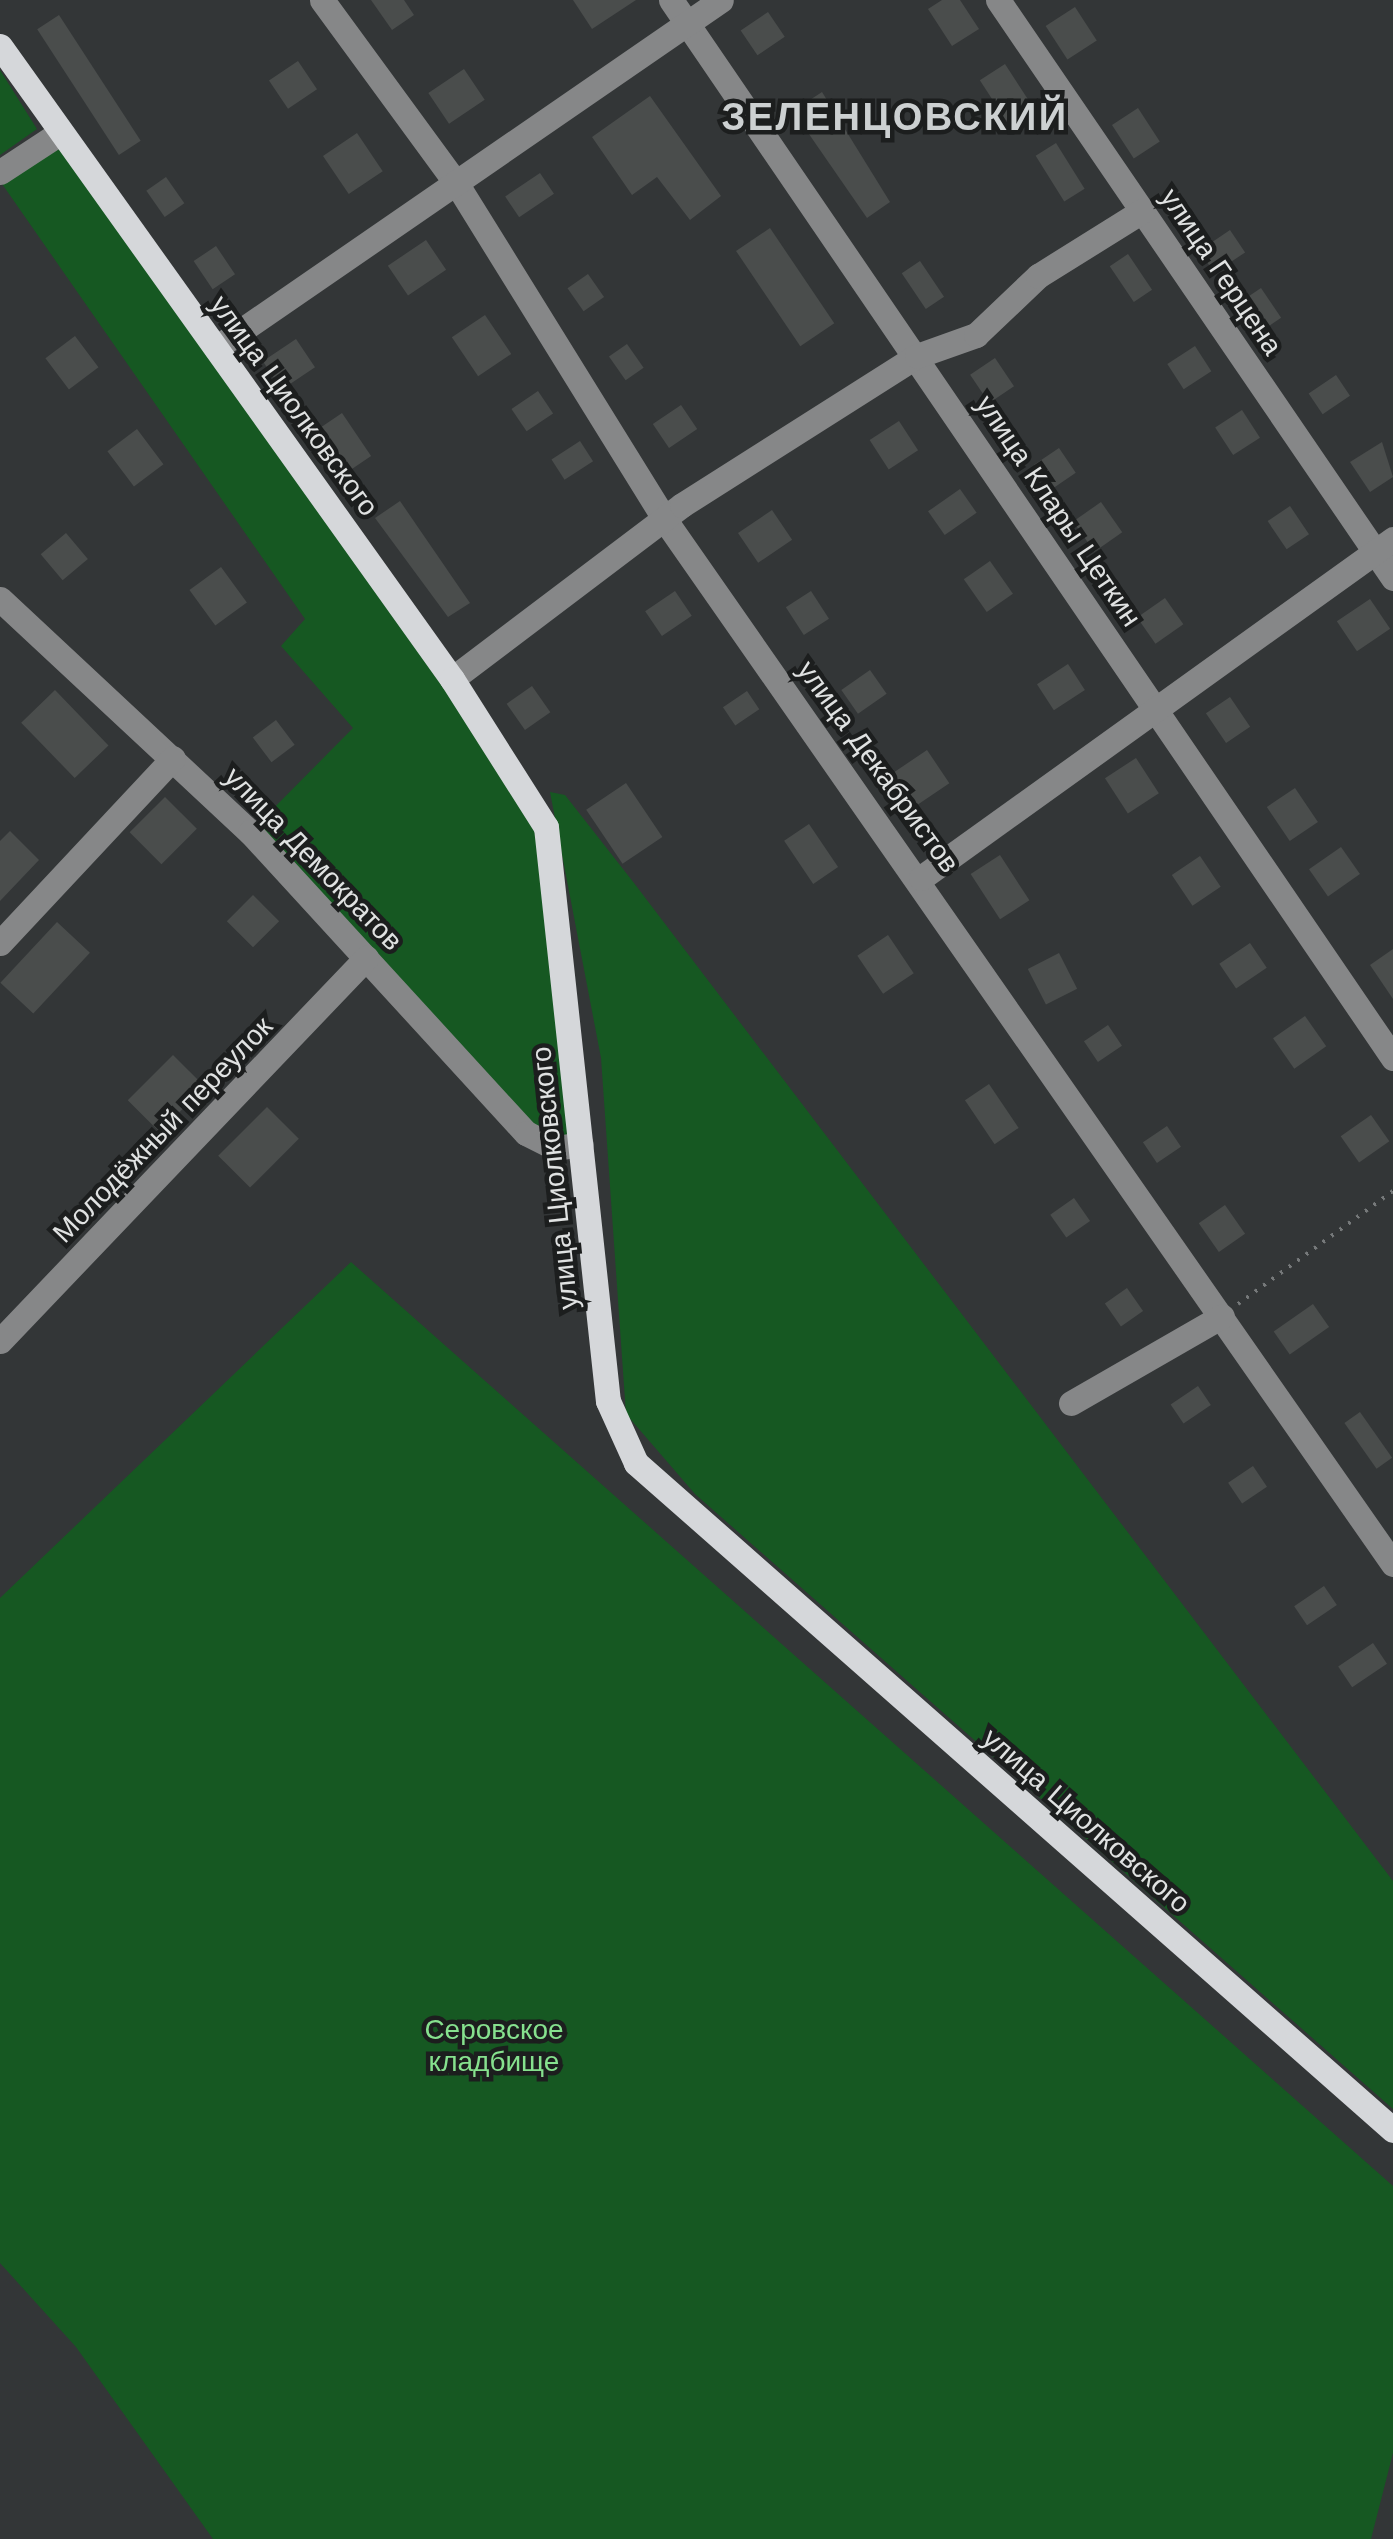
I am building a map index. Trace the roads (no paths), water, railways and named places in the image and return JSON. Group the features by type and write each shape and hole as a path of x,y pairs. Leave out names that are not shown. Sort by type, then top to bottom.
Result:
{"main road":[{"name":"улица Циолковского","path":"0,46 58,134 452,679 546,827 608,1401 636,1463 1393,2130"}],"street":[{"name":"улица Декабристов","path":"322,0 458,186 666,523 921,878 1393,1564"},
{"name":"улица Клары Цеткин","path":"671,0 1393,1058"},
{"path":"216,348 458,186 720,0"},
{"name":"улица Герцена","path":"998,0 1142,210 1384,545 1393,578"},
{"path":"0,172 58,134"},
{"path":"452,679 666,523 917,356 976,335 1038,276 1142,210"},
{"path":"921,878 1384,545"},
{"name":"улица Демократов","path":"0,599 173,758 366,958 526,1134 556,1148 581,1144"},
{"path":"0,942 173,758"},
{"name":"Молодёжный переулок","path":"0,1342 366,958"},
{"path":"1071,1403 1222,1316"}],"district":[{"name":"ЗЕЛЕНЦОВСКИЙ","path":"895,118"}],"park label":[{"name":"Серовское кладбище","path":"494,2046"}]}
